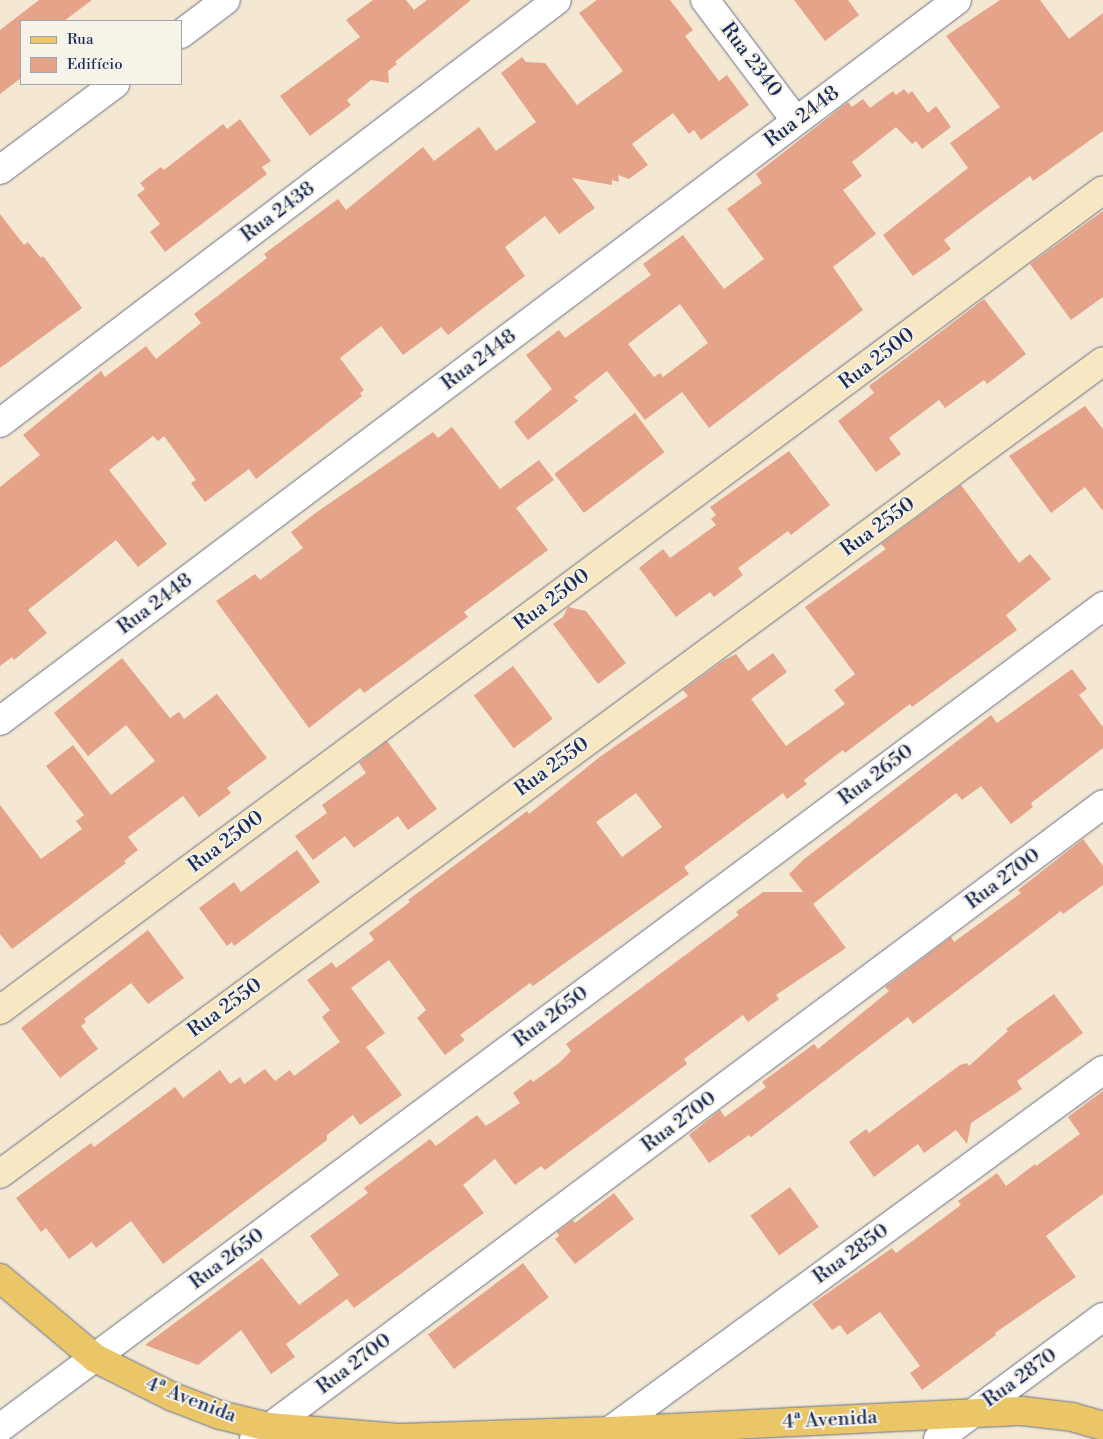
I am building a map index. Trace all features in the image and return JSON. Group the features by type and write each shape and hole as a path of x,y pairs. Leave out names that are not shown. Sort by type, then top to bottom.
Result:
{"main road":[{"name":"Rua 2500","path":"0,1010 1103,190"},
{"name":"Rua 2550","path":"0,1174 1103,361"},
{"name":"4ª Avenida","path":"0,1278 95,1358 173,1396 262,1433 399,1438 605,1435 974,1412 1022,1411 1072,1416 1103,1426"}],"street":[{"path":"182,33 226,0"},
{"name":"Rua 2438","path":"0,423 556,0"},
{"name":"Rua 2340","path":"705,0 796,121"},
{"name":"Rua 2448","path":"0,721 957,0"},
{"path":"0,170 114,85"},
{"name":"Rua 2650","path":"0,1428 1103,606"},
{"name":"Rua 2700","path":"262,1433 1103,804"},
{"name":"Rua 2850","path":"605,1435 1103,1070"},
{"name":"Rua 2870","path":"938,1439 1103,1317"}],"building":[{"path":"39,0 92,0 65,20 20,20 20,79 0,94 0,30"},
{"path":"373,0 406,0 414,10 427,0 471,0 395,62 397,64 388,71 389,83 371,80 347,100 351,105 310,136 280,96 360,37 346,20"},
{"path":"597,0 670,0 693,30 685,36 719,81 727,75 749,105 701,140 694,130 689,134 673,113 632,144 648,165 629,179 618,175 619,182 612,180 612,185 572,178 595,208 559,234 545,216 505,247 525,276 448,335 441,327 403,355 381,326 340,358 364,390 360,393 362,396 256,479 249,469 205,502 191,483 196,480 164,436 158,441 153,436 109,470 167,544 138,567 116,540 28,610 47,633 14,660 12,657 0,666 0,487 40,455 23,435 101,371 105,377 146,346 156,359 201,323 194,314 267,258 264,254 338,199 346,210 423,147 434,161 479,127 496,151 536,122 501,73 522,57 526,62 545,63 577,105 623,71 579,13"},
{"path":"794,0 848,0 859,15 825,41"},
{"path":"1000,0 1040,0 1069,39 1103,13 1103,131 1033,181 1030,176 944,240 951,249 913,276 883,235 968,168 950,143 1000,107 946,36"},
{"path":"904,89 908,94 912,91 928,113 936,106 951,127 922,149 916,141 912,144 896,127 852,162 862,176 843,190 876,234 833,267 863,310 709,428 682,392 645,420 607,371 574,397 578,401 528,440 514,422 552,389 526,355 559,330 565,338 651,275 643,264 683,235 724,289 764,259 727,209 762,183 756,174 848,102 852,107 863,99 870,108 893,91 896,95","holes":["680,304 708,343 663,377 660,373 654,377 628,344"]},
{"path":"240,119 271,161 262,167 267,174 165,252 150,232 160,224 137,195 145,189 140,183 161,167 164,170 223,124 227,129"},
{"path":"1103,211 1103,297 1071,320 1030,264"},
{"path":"0,214 24,245 28,242 41,258 43,256 82,308 0,368"},
{"path":"984,299 1026,354 987,384 984,380 945,408 939,400 889,438 901,454 876,472 838,421 874,393 869,386"},
{"path":"1085,406 1103,429 1103,511 1085,487 1051,513 1009,456"},
{"path":"635,413 664,452 584,513 554,474"},
{"path":"452,427 500,489 539,460 554,480 516,508 548,550 464,612 468,617 364,693 360,688 309,728 216,601 255,574 260,580 303,548 291,532 317,512 433,432 438,438"},
{"path":"789,451 830,505 791,535 788,531 738,568 743,575 714,597 710,592 676,617 639,568 663,549 670,558 716,525 711,519 716,515 710,507"},
{"path":"961,485 1019,563 1030,554 1051,579 1006,615 1017,630 912,707 910,704 845,753 843,750 804,780 807,784 787,799 783,793 684,867 689,874 533,986 530,983 460,1035 465,1040 445,1055 417,1018 426,1010 389,960 351,988 385,1033 366,1047 402,1095 360,1125 353,1115 327,1135 327,1140 163,1264 131,1221 96,1248 92,1242 69,1259 46,1228 41,1232 16,1198 91,1143 94,1147 175,1087 183,1098 220,1070 230,1084 240,1077 244,1084 265,1069 275,1081 290,1070 294,1076 340,1042 322,1017 330,1010 307,980 332,962 336,968 374,940 369,933 410,902 408,900 527,811 529,814 601,756 688,696 683,690 723,661 736,654 748,671 773,653 787,672 751,699 786,746 845,704 834,690 855,674 805,607 886,549 881,544","holes":["636,793 662,827 622,857 596,822"]},
{"path":"568,607 586,611 626,663 598,684 553,624 563,617"},
{"path":"122,658 170,718 179,712 184,719 217,694 267,758 227,788 231,793 199,817 183,796 128,837 138,850 124,861 126,863 12,949 0,934 0,805 41,859 82,829 76,821 84,815 46,766 73,745 111,795 155,761 126,725 88,756 54,713"},
{"path":"513,666 553,719 514,748 474,695"},
{"path":"1072,669 1087,689 1079,695 1103,727 1103,748 1031,803 1033,807 1011,824 981,786 962,800 956,793 813,904 789,874 803,860 991,715 997,723"},
{"path":"387,741 437,809 408,830 398,816 354,848 345,836 313,860 295,836 327,813 322,805 366,773 359,763"},
{"path":"1083,839 1103,866 1103,885 1063,914 1061,911 913,1024 908,1017 751,1137 749,1135 709,1163 689,1135 720,1110 725,1117 766,1087 762,1082 814,1044 818,1049 889,991 885,987 951,937 954,942 1021,893 1018,890"},
{"path":"297,850 320,882 234,946 232,942 227,946 199,908 234,882 241,892"},
{"path":"763,892 804,892 846,948 776,995 779,999 748,1022 743,1015 684,1059 687,1064 545,1170 541,1166 515,1185 495,1159 463,1185 484,1213 354,1308 347,1299 286,1344 295,1357 271,1374 241,1330 198,1365 145,1345 262,1258 299,1305 339,1275 310,1236 368,1193 364,1188 430,1139 436,1146 477,1115 486,1126 520,1103 513,1093 531,1079 533,1082 559,1063 571,1051 566,1044 739,915 736,912"},
{"path":"148,930 184,978 148,1004 131,983 84,1019 86,1022 81,1026 98,1049 60,1078 21,1028"},
{"path":"1054,994 1083,1033 1017,1081 1022,1089 971,1123 967,1144 956,1130 924,1153 918,1144 874,1177 849,1142 866,1129 869,1133 960,1065 967,1063 969,1066 1008,1031 1006,1029"},
{"path":"1103,1091 1103,1194 1046,1236 1076,1277 995,1333 996,1335 922,1390 910,1373 920,1366 880,1312 847,1335 840,1325 832,1330 812,1304 892,1248 896,1253 961,1205 958,1201 997,1173 1006,1186 1080,1134 1068,1117"},
{"path":"790,1187 819,1227 779,1255 750,1216"},
{"path":"614,1193 634,1219 575,1264 555,1239 559,1236 557,1232 573,1220 575,1223"},
{"path":"523,1263 549,1297 454,1369 428,1335"}]}
